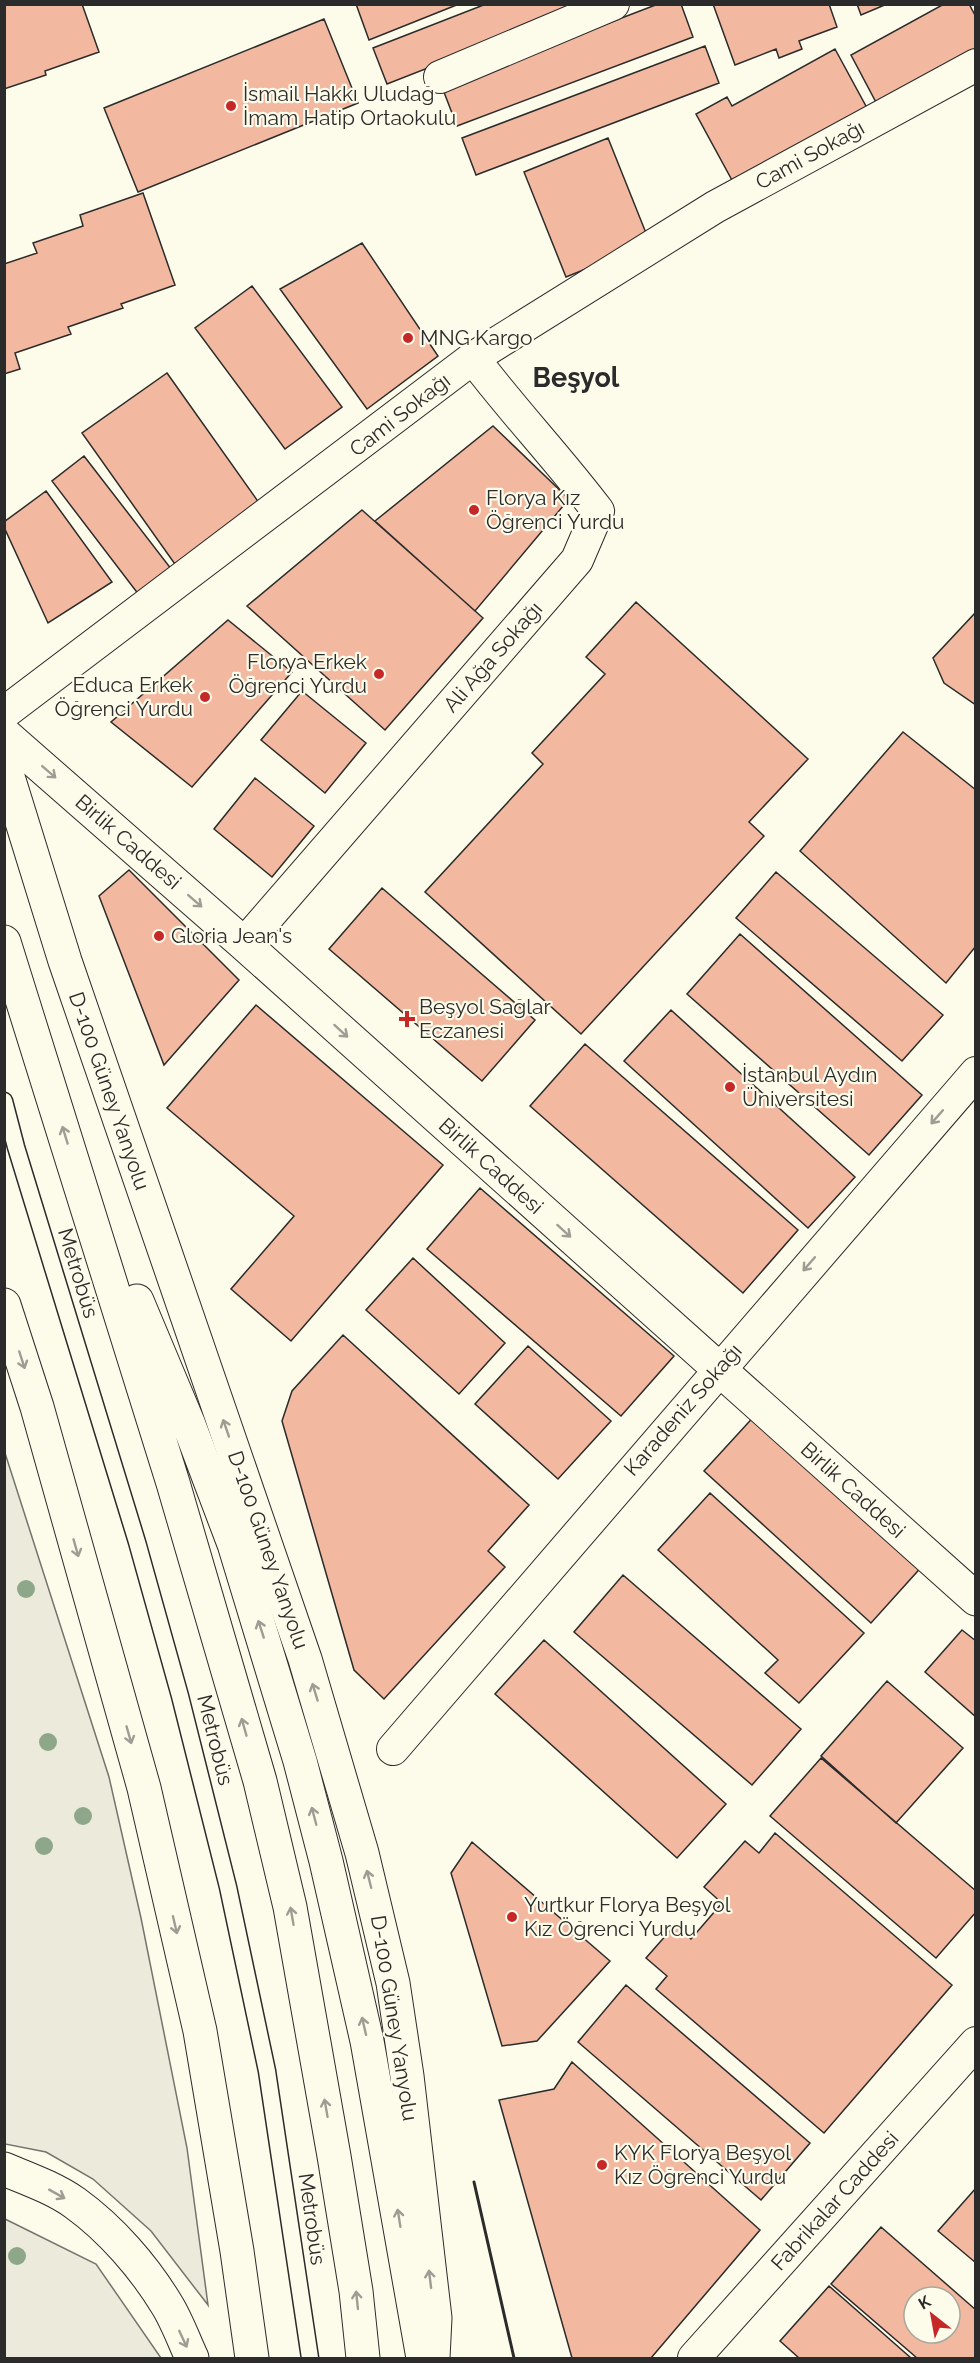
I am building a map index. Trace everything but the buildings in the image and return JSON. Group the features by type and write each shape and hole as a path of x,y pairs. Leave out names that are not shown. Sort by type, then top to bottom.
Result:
{"main road":[{"name":"Birlik Caddesi","path":"4,734 244,944 975,1599"},
{"name":"D-100 Güney Yanyolu","path":"4,764 65,961 298,1637 362,1853 393,1983 407,2076 435,2318 433,2358"},
{"path":"4,942 177,1494 260,1781 290,1907 338,2179 356,2291 363,2358"},
{"path":"82,1190 132,1288 189,1425 234,1545 272,1666 326,1861 367,2041 423,2358"},
{"path":"4,1305 37,1407 144,1788 200,2031 237,2251 252,2358"},
{"path":"4,2169 41,2184 74,2203 111,2234 142,2270 167,2305 192,2358"}],"street":[{"path":"440,77 613,4"},
{"name":"Cami Sokağı","path":"4,713 473,358 715,207 975,65"},
{"name":"Ali Ağa Sokağı","path":"244,944 577,560 598,511 568,471 502,397 473,358"},
{"name":"Karadeniz Sokağı","path":"393,1749 975,1073"},
{"name":"Fabrikalar Caddesi","path":"694,2358 975,2043"}],"lane":[{"name":"Metrobüs","path":"4,1101 137,1542 180,1696 228,1887 267,2071 310,2358"},
{"name":"Metrobüs","path":"4,1118 16,1147"}],"shaded area":[{"path":"5,1453 109,1777 141,1918 187,2148 208,2305 151,2231 93,2179 46,2152 5,2144"},
{"path":"5,2219 96,2264 161,2358 5,2358"}],"wall":[{"path":"474,2182 514,2358"}],"place":[{"name":"İsmail Hakkı Uludağ İmam Hatip Ortaokulu","path":"231,106"},
{"name":"MNG Kargo","path":"408,338"},
{"name":"Florya Kız Öğrenci Yurdu","path":"474,510"},
{"name":"Florya Erkek Öğrenci Yurdu","path":"379,674"},
{"name":"Educa Erkek Öğrenci Yurdu","path":"205,697"},
{"name":"Gloria Jean's","path":"159,936"},
{"name":"Beşyol Sağlar Eczanesi","path":"407,1019"},
{"name":"İstanbul Aydın Üniversitesi","path":"730,1087"},
{"name":"Yurtkur Florya Beşyol Kız Öğrenci Yurdu","path":"512,1917"},
{"name":"KYK Florya Beşyol Kız Öğrenci Yurdu","path":"602,2165"}],"district":[{"name":"Beşyol","path":"576,378"}]}
